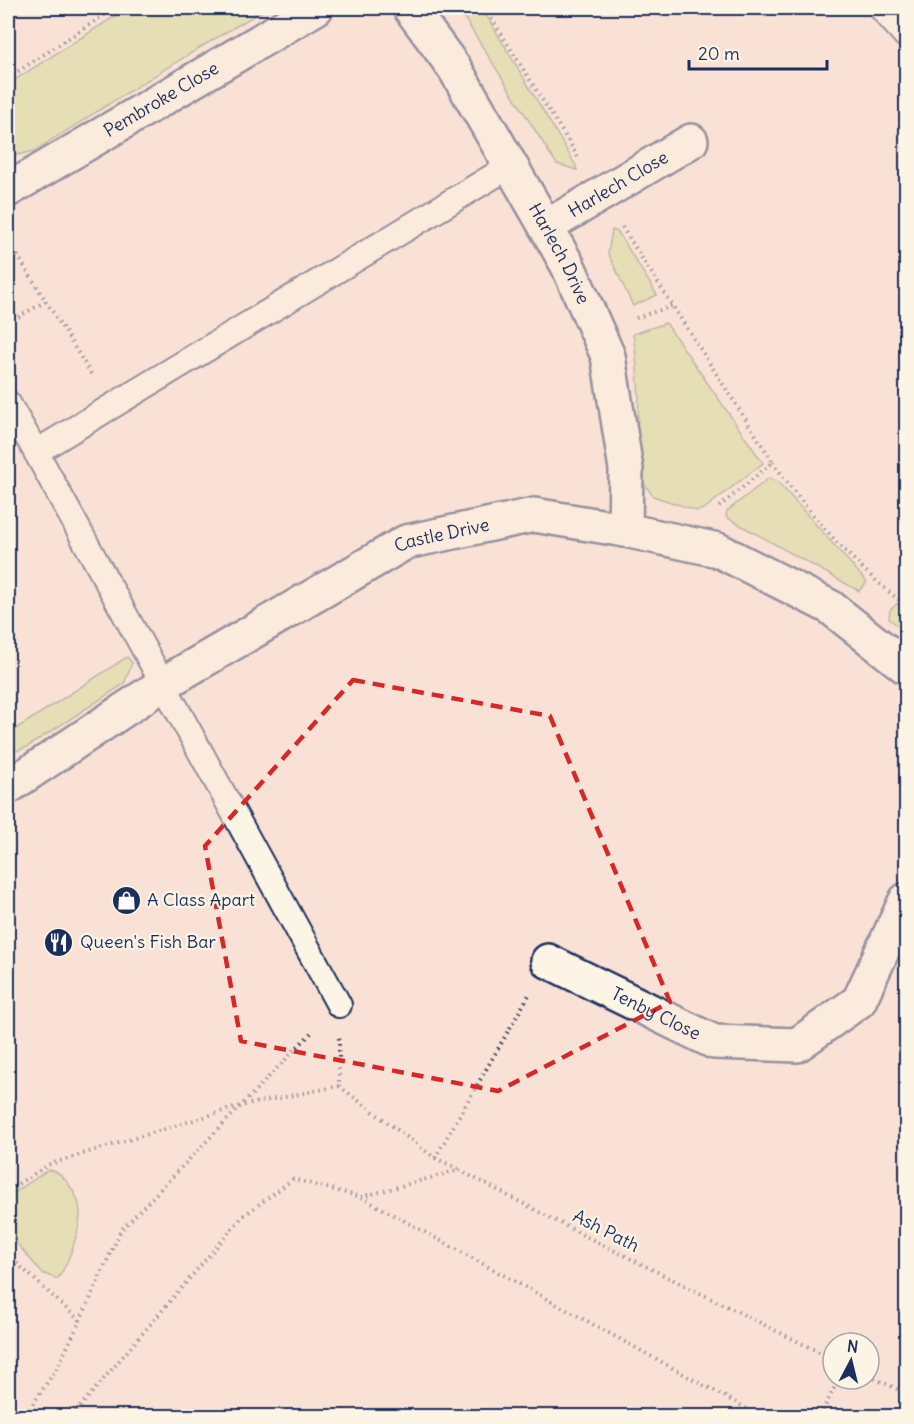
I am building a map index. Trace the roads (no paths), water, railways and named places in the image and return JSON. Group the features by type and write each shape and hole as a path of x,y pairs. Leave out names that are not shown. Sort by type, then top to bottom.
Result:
{"street":[{"name":"Pembroke Close","path":"8,190 316,8"},
{"name":"Harlech Drive","path":"410,8 455,69 546,227 568,266 608,356 626,469 625,530"},
{"name":"Harlech Close","path":"546,227 691,141"},
{"name":"Castle Drive","path":"8,788 163,684 406,542 534,515 625,530 718,550 830,607 906,667"},
{"name":"Tenby Close","path":"548,961 714,1042 797,1045 859,1001 906,900"}],"lane":[{"path":"881,8 906,36"},
{"path":"36,452 510,166"},
{"path":"8,403 339,1005"}],"place":[{"name":"A Class Apart","path":"126,900"},
{"name":"Queen's Fish Bar","path":"59,942"}]}
